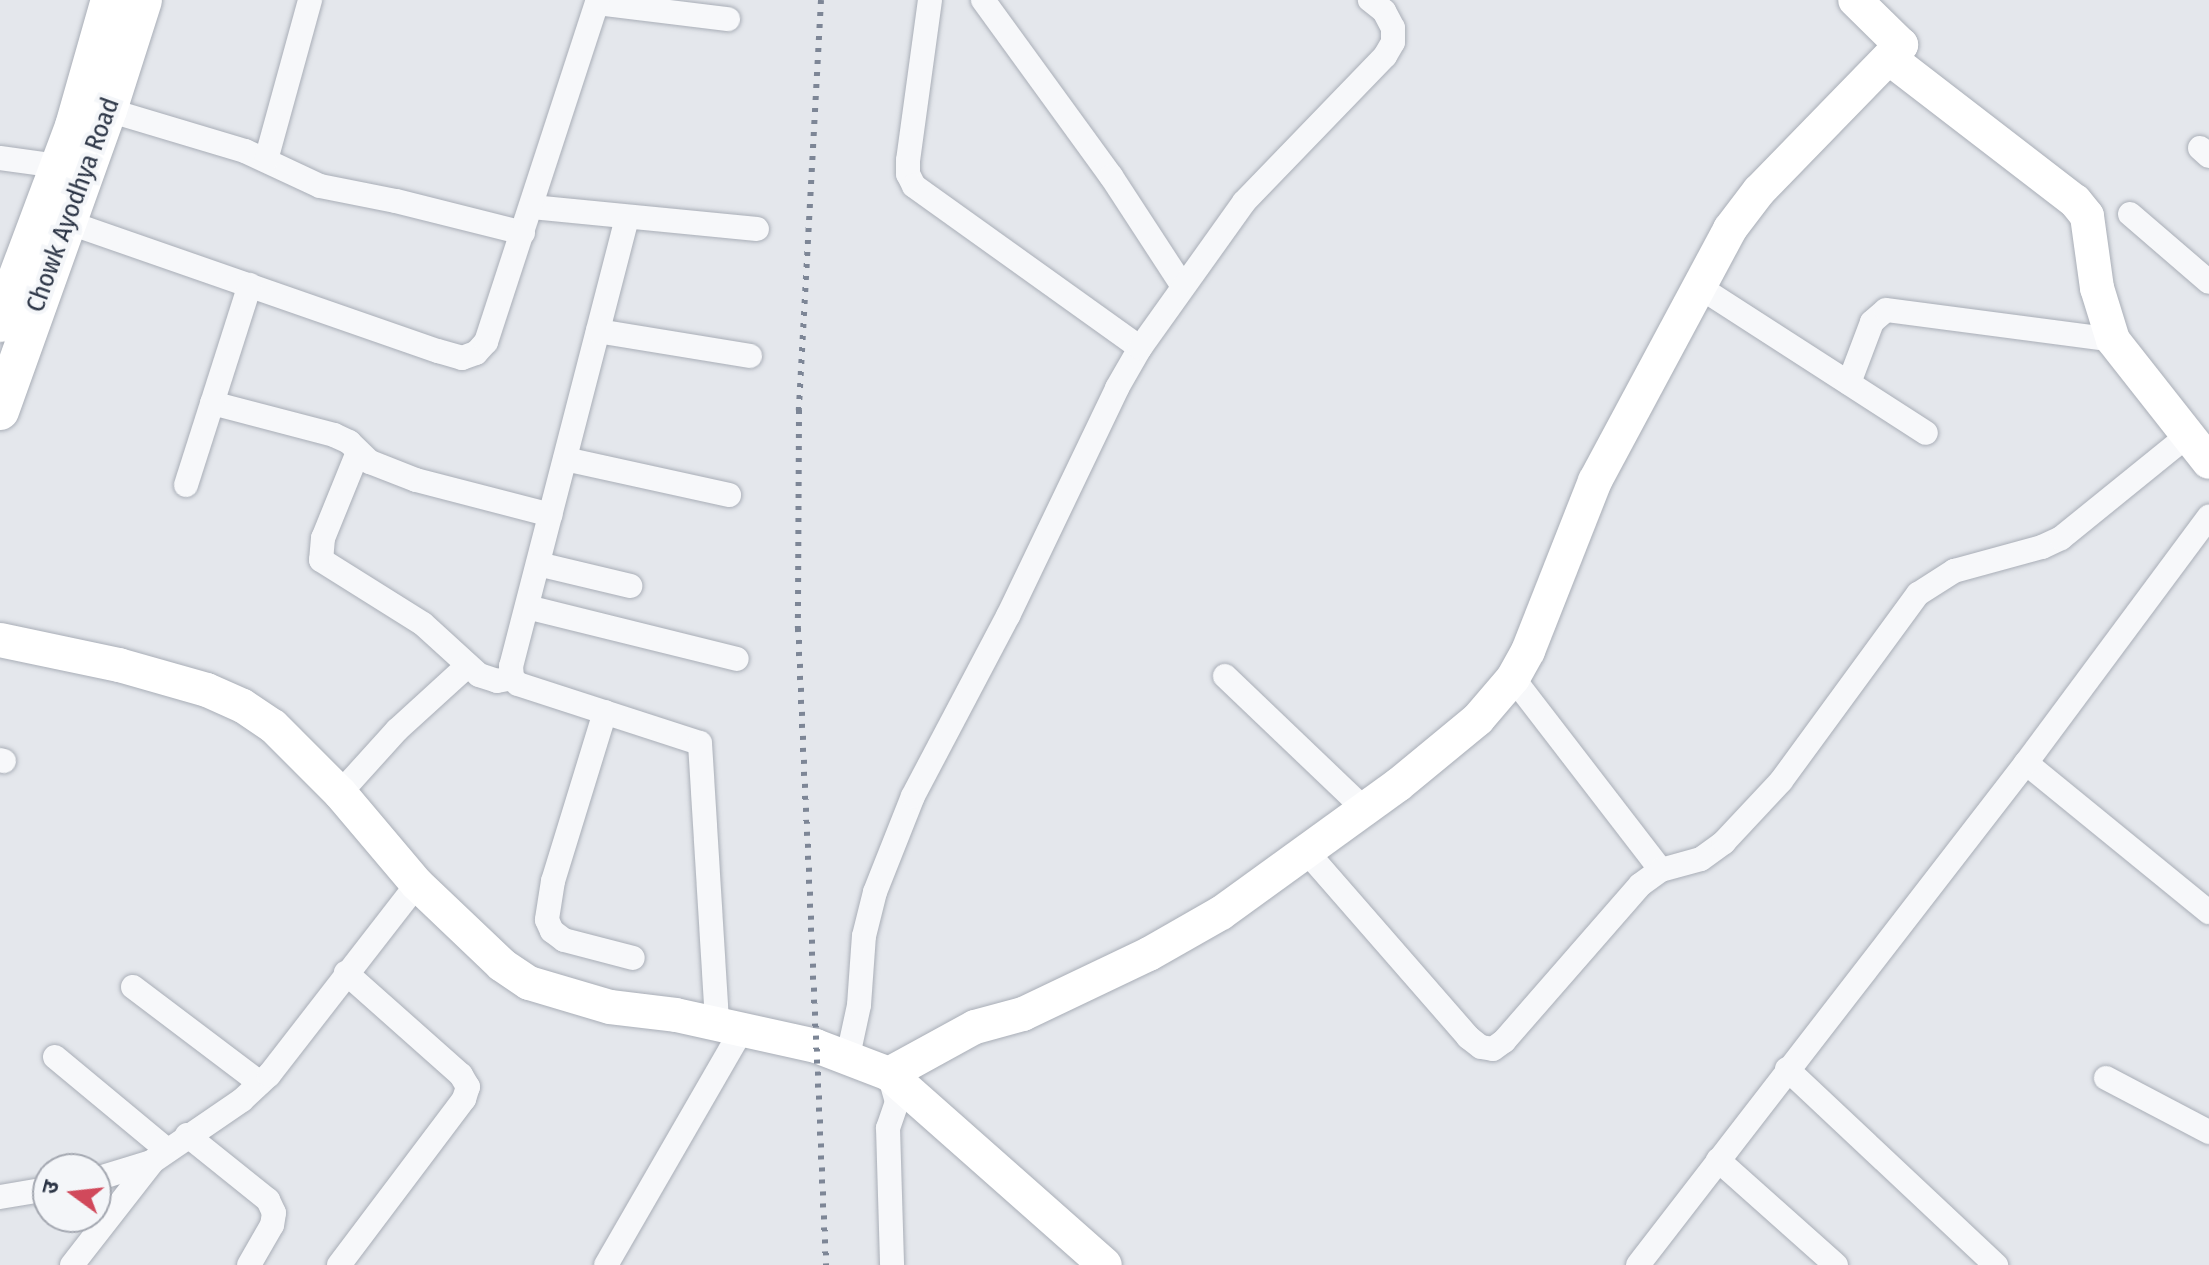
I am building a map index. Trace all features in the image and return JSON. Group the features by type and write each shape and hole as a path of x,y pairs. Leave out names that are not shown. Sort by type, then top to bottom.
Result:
{"main road":[{"path":"0,323 73,168 74,126 110,0"},
{"name":"Chowk Ayodhya Road","path":"0,409 67,222 73,168 108,110 143,0"}],"street":[{"path":"266,160 310,0"},
{"path":"930,0 908,160 908,174 914,186 1140,348"},
{"path":"983,0 1111,176 1182,285"},
{"path":"848,1056 859,1005 864,936 888,852 1140,348 1244,202 1385,56 1393,42 1393,28 1384,11 1370,0"},
{"path":"889,1074 975,1027 1023,1014 1149,954 1221,913 1364,809 1478,719 1513,678 1595,481 1730,229 1759,191 1901,45 1855,0"},
{"path":"67,222 462,358 476,353 486,342 598,2 728,19"},
{"path":"1889,58 2075,201 2087,216 2097,288 2113,340 2209,462"},
{"path":"108,110 266,160 320,186 396,201 523,233"},
{"path":"0,158 73,168"},
{"path":"532,207 757,229"},
{"path":"2130,214 2209,282"},
{"path":"512,678 527,607 627,218"},
{"path":"186,485 250,285"},
{"path":"1698,286 1926,433"},
{"path":"1849,383 1872,322 1886,310 2113,340"},
{"path":"598,331 750,356"},
{"path":"212,403 334,435 349,442 370,462 416,480 551,515"},
{"path":"1306,851 1468,1037 1481,1047 1493,1049 1504,1041 1640,885 1661,870 1701,859 1724,842 1753,811 1781,781 1918,594 1954,571 2042,547 2061,538 2187,436"},
{"path":"358,452 323,538 319,551 321,560 423,624 466,667 497,681 512,678"},
{"path":"565,459 729,495"},
{"path":"1638,1265 2026,763 2209,517"},
{"path":"538,564 630,586"},
{"path":"527,607 737,659"},
{"path":"0,640 119,665 207,690 243,706 273,726 340,793 417,884 502,965 529,983 610,1007 730,1026 848,1056 889,1074 1105,1265"},
{"path":"340,793 397,730 466,667"},
{"path":"1225,676 1364,809"},
{"path":"512,678 518,684 689,738 700,743 703,752 730,1026 606,1265"},
{"path":"1513,678 1661,870"},
{"path":"605,712 553,881 547,920 552,931 564,940 633,958"},
{"path":"2026,763 2209,912"},
{"path":"72,1265 160,1155 242,1100 289,1052 346,973 417,884"},
{"path":"339,1265 464,1099 468,1087 461,1075 346,973"},
{"path":"133,987 260,1083"},
{"path":"55,1057 160,1155"},
{"path":"1787,1069 1996,1265"},
{"path":"889,1074 897,1102 888,1128 892,1265"},
{"path":"2106,1078 2209,1132"},
{"path":"187,1135 268,1200 274,1213 272,1225 249,1265"},
{"path":"112,1173 160,1155"},
{"path":"1718,1160 1836,1265"},
{"path":"0,1197 32,1192"}],"railway":[{"path":"821,0 799,410 798,628 826,1265"}]}
